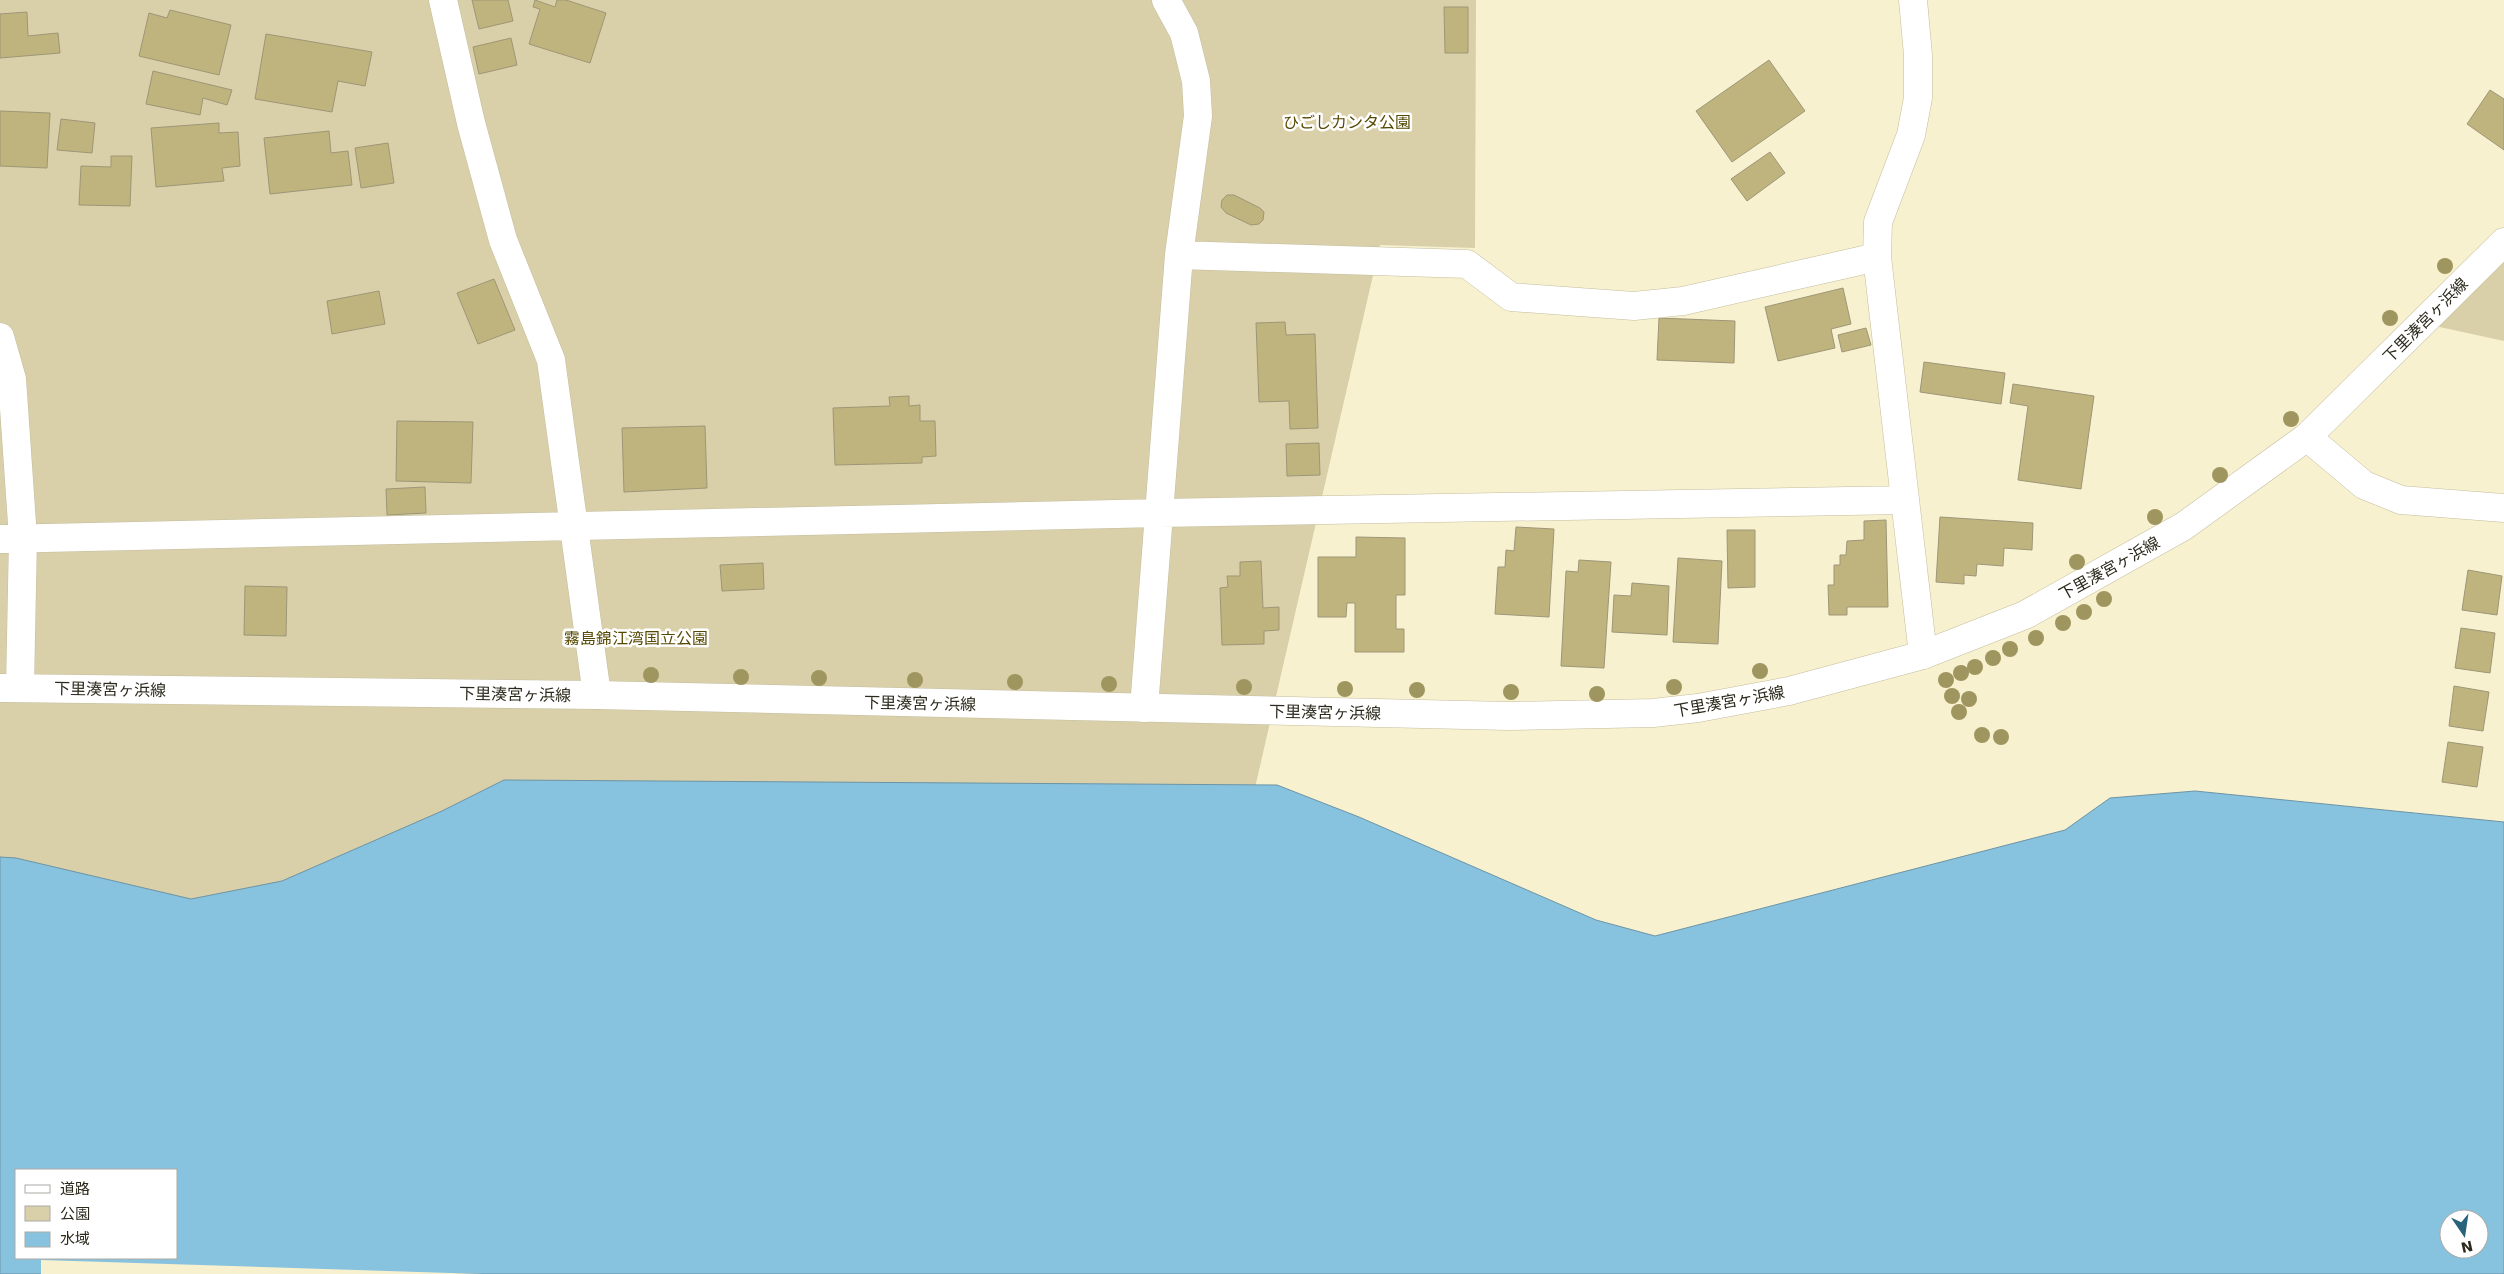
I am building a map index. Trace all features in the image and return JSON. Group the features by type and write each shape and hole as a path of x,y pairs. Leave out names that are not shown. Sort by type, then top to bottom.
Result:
{"street":[{"path":"443,0 471,123 503,240 551,360 597,695"},
{"path":"1144,708 1179,255 1198,116 1196,81 1184,33 1166,0"},
{"path":"1913,0 1918,55 1918,98 1911,135 1878,222 1877,257 1923,655"},
{"name":"下里湊宮ヶ浜線","path":"10,688 597,695 1508,716 1653,713 1698,708 1789,691 1923,655 2024,615 2134,555 2184,526 2307,437 2504,242"},
{"path":"1179,255 1467,264 1511,297 1634,306 1683,301 1877,257"},
{"path":"0,338 12,379 10,688"},
{"path":"2307,437 2364,485 2401,500 2504,508"},
{"path":"12,538 1160,513 1904,500"}],"green space":[{"name":"霧島錦江湾国立公園","path":"0,0 1476,0 1475,248 1380,245 1143,1274 0,1274"},
{"path":"2504,259 2504,341 2435,326"}],"water":[{"path":"504,780 1277,785 1359,817 1596,920 1655,936 2065,830 2110,798 2195,791 2504,822 2504,1274 0,1274 0,857 16,858 191,899 282,881 442,811"}],"pier":[{"path":"41,1260 482,1274 41,1274"}],"building":[{"path":"472,0 508,0 513,21 479,29"},
{"path":"535,0 555,7 557,0 566,0 606,13 590,63 529,44 540,9 533,7"},
{"path":"1444,7 1468,7 1468,53 1445,53"},
{"path":"170,10 231,25 219,75 139,56 149,13 167,18"},
{"path":"27,12 28,36 58,33 60,53 0,58 0,14"},
{"path":"266,34 372,52 365,86 338,81 332,112 255,99"},
{"path":"511,38 517,65 479,74 473,47"},
{"path":"1769,60 1805,111 1732,162 1696,111"},
{"path":"153,71 232,90 227,105 203,98 200,115 146,104"},
{"path":"2490,90 2504,99 2504,150 2467,124"},
{"path":"0,111 50,113 47,168 0,166"},
{"path":"61,119 95,123 92,153 57,150"},
{"path":"219,123 219,133 238,132 240,166 222,168 224,181 156,187 151,128"},
{"path":"329,131 331,153 348,151 352,185 270,194 264,138"},
{"path":"388,143 394,183 361,188 355,148"},
{"path":"1770,152 1785,173 1747,201 1731,179"},
{"path":"111,156 132,156 130,206 79,205 81,166 111,167"},
{"path":"1227,195 1234,195 1260,208 1264,212 1263,220 1259,224 1251,225 1226,213 1221,207 1222,200"},
{"path":"494,279 515,330 478,344 457,293"},
{"path":"1843,288 1851,324 1831,329 1835,348 1778,361 1765,307"},
{"path":"379,291 385,324 332,334 327,301"},
{"path":"1659,318 1735,321 1734,363 1657,360"},
{"path":"1285,322 1286,335 1315,334 1318,428 1290,429 1289,401 1259,402 1256,323"},
{"path":"1866,328 1871,345 1842,352 1838,335"},
{"path":"1924,362 2005,373 2001,404 1920,392"},
{"path":"2013,384 2094,396 2081,489 2018,480 2028,406 2010,403"},
{"path":"909,396 909,406 920,405 920,421 935,421 936,456 922,457 922,463 835,465 833,408 890,406 889,397"},
{"path":"397,421 473,422 471,483 396,481"},
{"path":"705,426 707,488 624,492 622,428"},
{"path":"1319,443 1320,475 1287,476 1286,444"},
{"path":"425,487 426,513 387,515 386,489"},
{"path":"1940,517 2033,523 2032,550 2004,548 2003,566 1977,564 1976,576 1964,575 1964,584 1936,582"},
{"path":"1886,520 1888,607 1847,607 1847,615 1829,615 1828,585 1834,585 1834,565 1840,565 1840,555 1846,555 1847,541 1864,540 1864,521"},
{"path":"1516,527 1554,529 1549,617 1495,614 1498,567 1505,567 1506,550 1514,551"},
{"path":"1727,530 1755,530 1755,587 1728,588"},
{"path":"1356,537 1405,538 1405,595 1396,595 1396,629 1404,629 1404,652 1355,652 1355,603 1347,603 1346,617 1318,617 1318,557 1356,557"},
{"path":"1678,558 1722,561 1718,644 1673,642"},
{"path":"1579,560 1611,562 1604,668 1561,666 1566,571 1578,572"},
{"path":"1261,561 1263,608 1279,607 1279,630 1264,631 1264,644 1222,645 1220,588 1228,587 1227,576 1240,576 1240,562"},
{"path":"763,563 764,589 722,591 720,565"},
{"path":"2468,570 2502,576 2497,615 2462,610"},
{"path":"1632,583 1669,586 1667,635 1612,632 1614,595 1631,596"},
{"path":"245,586 287,587 286,636 244,635"},
{"path":"2461,628 2495,633 2490,673 2455,668"},
{"path":"2454,686 2489,692 2483,731 2449,726"},
{"path":"2448,742 2483,747 2477,787 2442,782"}],"park label":[{"name":"ひごしカンタ公園","path":"1347,122"}]}
